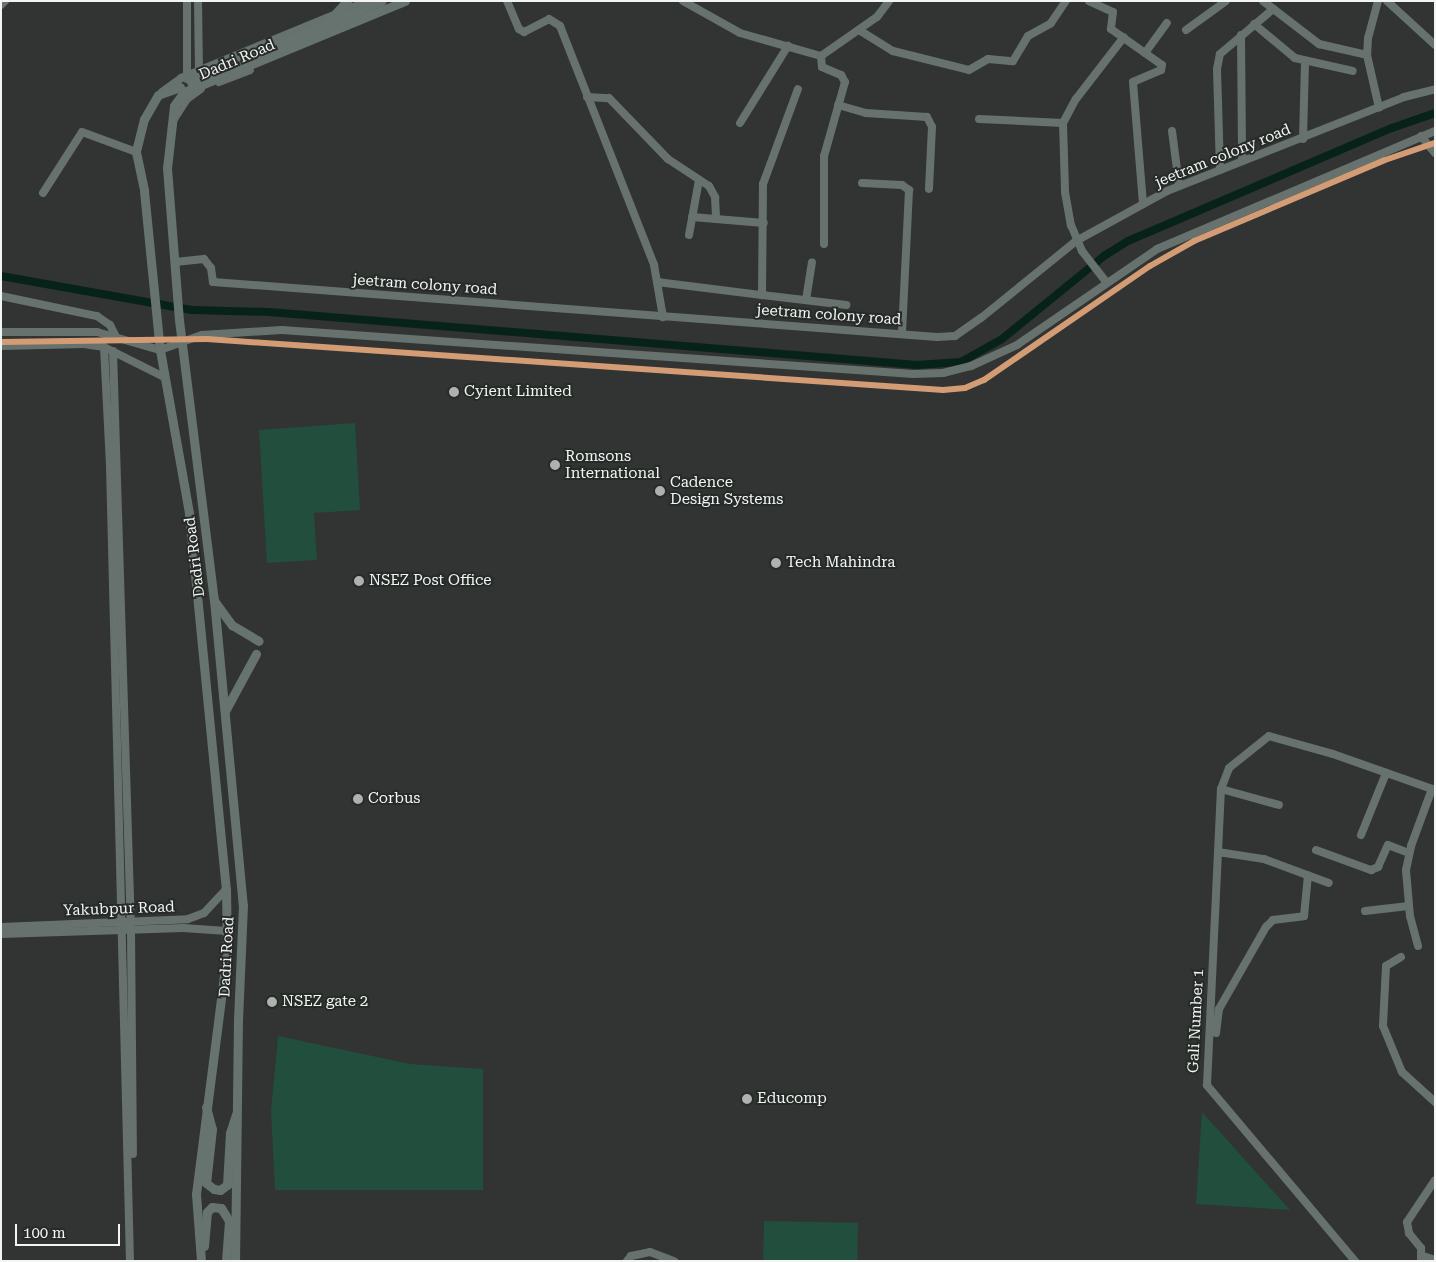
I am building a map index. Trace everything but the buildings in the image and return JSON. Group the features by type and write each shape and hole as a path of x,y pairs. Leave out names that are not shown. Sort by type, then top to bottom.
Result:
{"main road":[{"path":"333,16 347,1"},
{"path":"186,90 382,1"},
{"path":"158,95 186,90 405,1"},
{"name":"Dadri Road","path":"186,90 174,106 167,168 179,320 214,600 243,905 235,1261"},
{"name":"Dadri Road","path":"158,95 144,119 136,152 154,277 160,350 188,513 226,889 227,931 205,1104 196,1194 202,1261"},
{"path":"214,600 232,625 259,641"},
{"path":"225,713 240,679 256,654"},
{"path":"205,1104 212,1129 206,1183 214,1189 220,1190 227,1185 230,1132 238,1110"},
{"path":"202,1261 205,1218 209,1209 216,1207 228,1214 226,1261"}],"street":[{"path":"1,6 5,1"},
{"path":"186,90 187,1"},
{"path":"198,1 197,72 204,88"},
{"name":"Dadri Road","path":"158,95 186,76 368,1"},
{"name":"Dadri Road","path":"186,90 204,88 410,1"},
{"path":"507,1 519,29 524,32 548,19 560,26 654,265 663,317"},
{"path":"683,1 740,33 821,56"},
{"path":"859,30 893,51 968,70 988,59 1013,62 1028,36 1051,23 1066,1"},
{"path":"1089,1 1113,12 1111,29 1163,68 1133,82 1143,204"},
{"path":"1186,30 1226,1"},
{"path":"1263,1 1319,44 1367,55"},
{"path":"1378,1 1368,38 1367,55 1379,108"},
{"path":"1387,1 1435,45"},
{"path":"821,56 876,17 888,2"},
{"path":"1220,170 1217,69 1220,54 1240,35 1273,9"},
{"path":"1145,53 1168,23"},
{"path":"1254,24 1295,58 1305,62 1354,72"},
{"path":"1240,35 1242,162"},
{"path":"1104,280 1076,241 1065,192 1063,123 1076,99 1124,37"},
{"path":"740,123 788,46"},
{"path":"821,56 825,70 844,78 822,170 824,244"},
{"path":"1303,139 1305,62"},
{"path":"762,295 764,223 762,196 766,170 798,89"},
{"name":"jeetram colony road","path":"174,262 204,260 212,268 213,282 663,317 955,336 981,318 1076,241 1179,185 1303,139 1379,108 1435,89"},
{"path":"587,96 609,98 668,159 713,192 716,219"},
{"path":"838,105 866,113 927,117 932,126 929,189"},
{"path":"979,119 1063,123"},
{"path":"1172,131 1179,185"},
{"path":"1,332 97,332 160,350 202,335 282,330 913,374 943,373 971,366 1017,345 1104,280 1165,246 1435,131"},
{"path":"43,193 82,132 136,152"},
{"path":"1421,136 1435,154"},
{"path":"689,235 699,180"},
{"path":"862,183 902,185 909,190 902,333"},
{"path":"692,217 764,223"},
{"path":"806,300 812,262"},
{"path":"656,282 846,305"},
{"path":"1,296 98,316 110,325 116,337"},
{"path":"1,346 84,344 104,347 164,377"},
{"path":"104,347 110,466 120,932 130,1261"},
{"path":"113,351 131,922 136,1261"},
{"path":"1279,805 1221,789 1229,768 1269,736 1433,790 1409,853 1406,870 1409,906 1418,946"},
{"path":"1361,835 1386,773"},
{"name":"Gali Number 1","path":"1221,789 1207,1085 1355,1261"},
{"path":"1316,850 1371,870 1378,867 1388,845 1409,853"},
{"path":"1218,852 1264,859 1329,883"},
{"path":"1216,1033 1219,1009 1266,927 1273,920 1304,916 1308,875"},
{"name":"Yakubpur Road","path":"1,927 120,923 195,918 208,909 226,889"},
{"path":"1365,911 1409,906"},
{"name":"Yakubpur Road","path":"1,934 131,932 182,928 227,931"},
{"path":"1401,957 1386,966 1383,1026 1397,1065 1435,1102"},
{"path":"1435,1180 1407,1222 1406,1228 1421,1248 1422,1258 1435,1260"},
{"path":"628,1261 630,1256 650,1252 674,1261"}],"green space":[{"path":"355,423 360,510 314,513 317,560 267,563 259,430"},
{"path":"278,1036 410,1064 483,1069 483,1190 275,1190 271,1111"},
{"path":"1202,1112 1290,1210 1196,1204"},
{"path":"764,1221 858,1223 857,1261 763,1261"}],"waterway":[{"path":"1,276 192,310 269,312 917,365 961,362 1002,339 1104,256 1128,241 1392,128 1435,113"}],"transit line":[{"path":"1,342 207,339 943,390 965,388 984,380 1150,266 1194,241 1385,160 1435,143"}],"place":[{"name":"Cyient Limited","path":"454,392"},
{"name":"Romsons International","path":"555,465"},
{"name":"Cadence Design Systems","path":"660,491"},
{"name":"Tech Mahindra","path":"776,563"},
{"name":"NSEZ Post Office","path":"359,581"},
{"name":"Corbus","path":"358,799"},
{"name":"NSEZ gate 2","path":"272,1002"},
{"name":"Educomp","path":"747,1099"}]}
